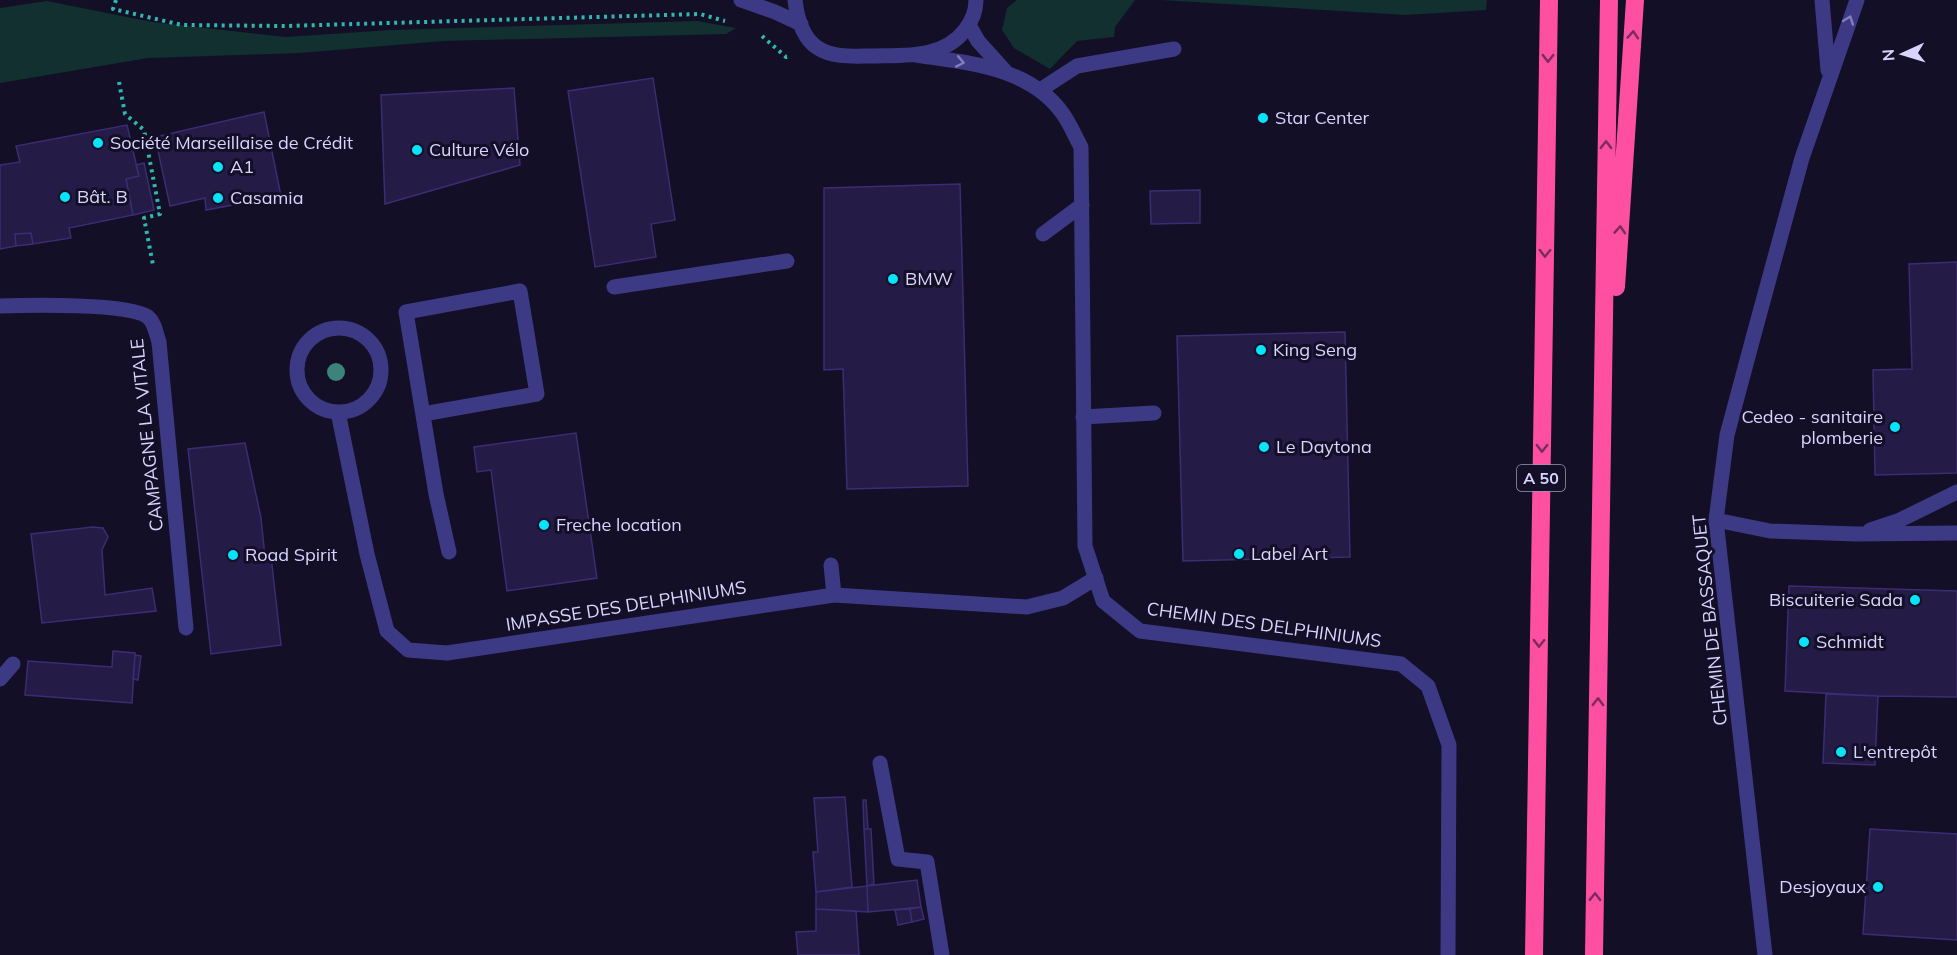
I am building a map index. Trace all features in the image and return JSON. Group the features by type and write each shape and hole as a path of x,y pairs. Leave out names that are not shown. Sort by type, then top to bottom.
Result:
{"highway":[{"name":"A 50","path":"1533,955 1549,0"},
{"path":"1594,955 1609,0"},
{"path":"1601,498 1635,0"}],"street":[{"path":"741,0 801,24"},
{"path":"795,0 807,38 822,50 843,56 916,55 937,50 952,43 969,25 977,1"},
{"name":"CHEMIN DE BASSAQUET","path":"1822,0 1825,13 1828,79"},
{"name":"CHEMIN DE BASSAQUET","path":"1765,955 1716,520 1727,435 1802,158 1857,0"},
{"name":"CHEMIN DES DELPHINIUMS","path":"969,25 978,41 1005,71"},
{"path":"1040,90 1077,66 1174,49"},
{"name":"CHEMIN DES DELPHINIUMS","path":"916,55 1005,71 1040,90 1063,113 1081,147 1085,546 1103,601 1140,631 1401,664 1428,686 1449,745 1448,955"},
{"path":"1043,234 1082,205"},
{"path":"614,287 787,261"},
{"path":"423,414 537,394 520,291 406,312 436,494 448,552"},
{"name":"CAMPAGNE LA VITALE","path":"0,306 59,304 127,310 146,316 153,323 159,342 186,628"},
{"path":"332,328 346,328 370,341 377,352 380,380 374,393 364,403 352,410 338,412 323,409 312,402 300,385 297,365 301,352 309,340 320,332 332,328"},
{"name":"IMPASSE DES DELPHINIUMS","path":"338,412 367,554 387,631 408,650 447,653 834,595 1027,607 1063,598 1096,578"},
{"path":"1083,417 1154,413"},
{"path":"1856,534 1900,520 1957,492"},
{"path":"1716,520 1770,531 1856,534 1957,533"},
{"path":"831,565 834,595"},
{"path":"0,679 13,664"},
{"path":"880,763 898,859 927,862 942,955"}],"path":[{"path":"116,0 113,9 182,25 285,26 700,14 733,22"},
{"path":"756,30 786,57 822,50"},
{"path":"119,82 125,114 144,130 160,213 144,218 153,265"}],"green space":[{"path":"1017,0 1135,0 1115,27 1114,37 1077,41 1050,69 1014,48 1002,30 1007,8"},
{"path":"1161,0 1487,0 1486,10 1406,15"},
{"path":"47,1 152,22 286,37 390,30 697,21 736,28 726,34 443,41 300,53 148,58 0,83 0,8"}],"building":[{"path":"653,78 675,220 651,224 656,257 595,267 568,91"},
{"path":"514,88 520,165 385,204 381,95"},
{"name":"A1","path":"264,112 281,196 206,210 205,198 170,206 155,137"},
{"name":"Bât. B","path":"127,125 139,176 126,179 133,215 69,228 71,238 33,244 31,233 15,234 16,246 0,249 0,165 20,162 16,146"},
{"path":"144,163 154,210 133,215 126,179 139,176 136,165"},
{"name":"BMW","path":"960,184 968,486 847,489 843,369 824,370 824,188"},
{"path":"1200,190 1200,223 1151,224 1150,191"},
{"path":"31,233 33,244 16,246 15,234"},
{"path":"1957,262 1957,473 1875,475 1873,370 1912,369 1909,264"},
{"name":"Le Daytona","path":"1345,332 1350,557 1183,561 1177,336"},
{"name":"Freche location","path":"576,433 597,578 507,591 491,470 477,472 474,447"},
{"path":"245,443 261,518 265,557 271,556 281,645 211,654 188,449"},
{"path":"93,527 103,528 108,537 102,550 105,595 152,588 156,611 42,623 31,534"},
{"path":"1789,586 1957,591 1957,697 1785,691"},
{"path":"113,651 135,653 132,703 25,695 28,661 112,667"},
{"path":"135,655 141,656 138,680 133,679"},
{"path":"1826,694 1878,696 1875,765 1823,763"},
{"path":"845,797 852,887 816,892 813,852 818,852 814,798"},
{"path":"863,800 866,800 868,829 864,829"},
{"path":"864,829 871,829 874,884 867,886"},
{"path":"1870,829 1957,834 1957,940 1863,934"},
{"path":"917,880 921,907 868,912 867,886"},
{"path":"867,886 868,912 816,909 816,892"},
{"path":"921,907 924,919 912,922 910,909"},
{"path":"816,909 856,911 859,955 798,955 796,932 816,931"},
{"path":"910,909 912,922 898,925 895,910"}],"place":[{"name":"Star Center","path":"1263,118"},
{"name":"Société Marseillaise de Crédit","path":"98,143"},
{"name":"Culture Vélo","path":"417,150"},
{"name":"A1","path":"218,167"},
{"name":"Bât. B","path":"65,197"},
{"name":"Casamia","path":"218,198"},
{"name":"BMW","path":"893,279"},
{"name":"King Seng","path":"1261,350"},
{"name":"Cedeo - sanitaire plomberie","path":"1895,427"},
{"name":"Le Daytona","path":"1264,447"},
{"name":"Freche location","path":"544,525"},
{"name":"Label Art","path":"1239,554"},
{"name":"Road Spirit","path":"233,555"},
{"name":"Biscuiterie Sada","path":"1915,600"},
{"name":"Schmidt","path":"1804,642"},
{"name":"L'entrepôt","path":"1841,752"},
{"name":"Desjoyaux","path":"1878,887"}]}
